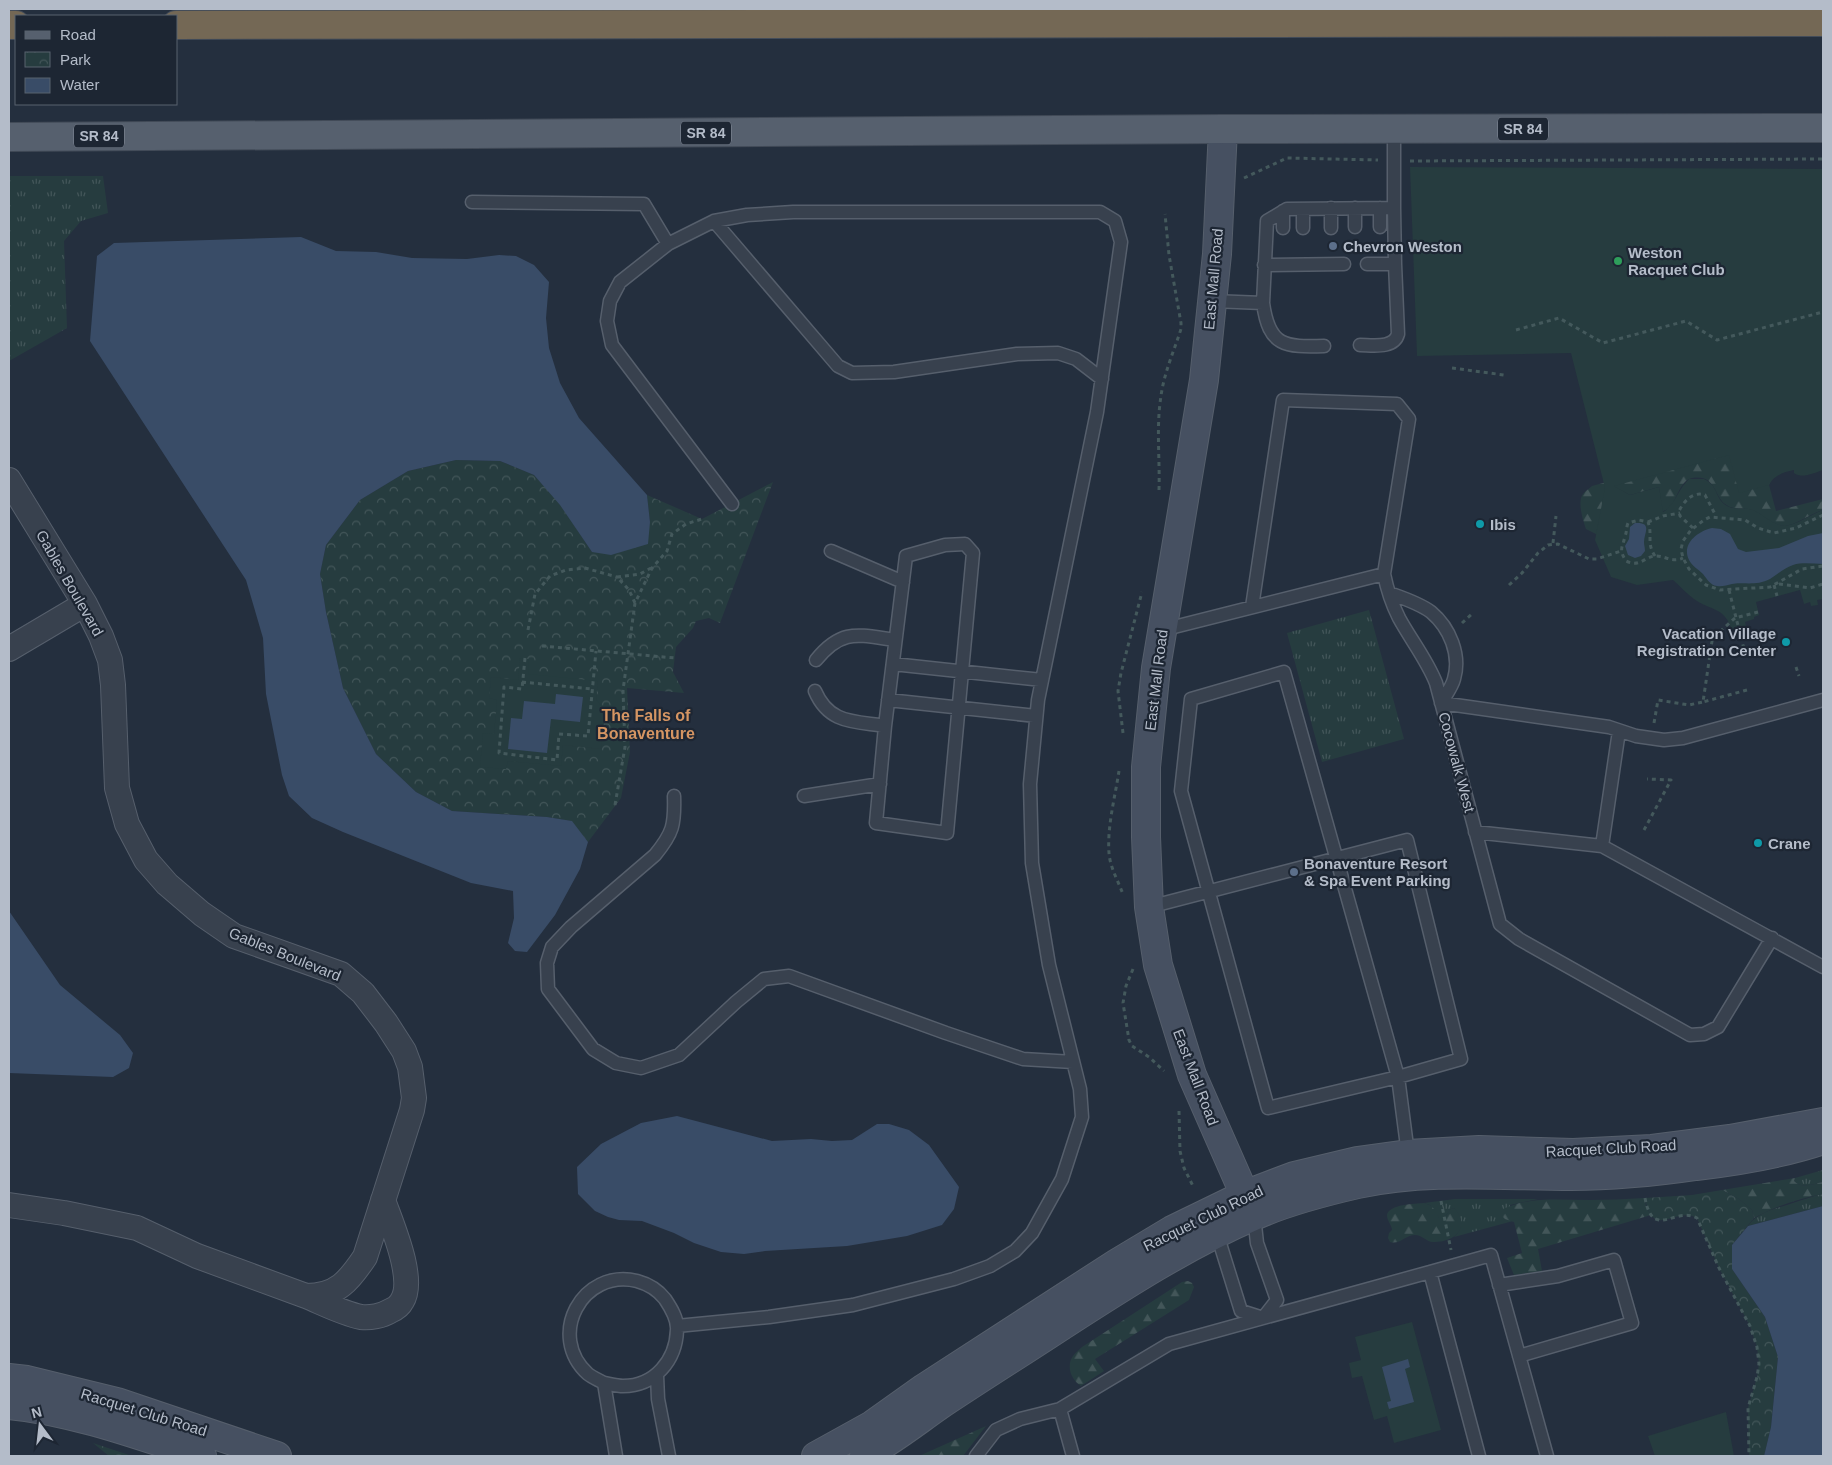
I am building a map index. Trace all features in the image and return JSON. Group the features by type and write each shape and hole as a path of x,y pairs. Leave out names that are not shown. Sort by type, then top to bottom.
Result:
{"highway":[{"path":"178,25 1823,22"}],"main road":[{"name":"SR 84","path":"9,136 1223,129 1823,128"}],"street":[{"name":"East Mall Road","path":"1223,129 1217,254 1204,380 1156,668 1146,767 1146,837 1150,907 1158,965 1192,1075 1249,1205"},
{"name":"Gables Boulevard","path":"9,480 85,604 101,636 110,660 113,685 117,788 127,824 146,860 167,884 202,914 234,936 341,974 363,993 386,1023 404,1051 410,1067 414,1098 412,1110 365,1256 344,1285 329,1293 306,1296"},
{"path":"9,649 85,604"},
{"name":"Racquet Club Road","path":"816,1456 878,1446 1129,1282 1217,1234 1249,1205 1294,1176 1357,1161 1408,1154 1479,1150 1573,1153 1652,1149 1730,1139 1823,1122"},
{"name":"Racquet Club Road","path":"878,1446 924,1388 1117,1263 1172,1230 1249,1205 1301,1198 1361,1184 1410,1177 1479,1174 1573,1176 1654,1172 1765,1156 1823,1140"},
{"name":"Gables Boulevard","path":"9,1205 64,1213 137,1228 197,1256 361,1317 378,1316 397,1307 406,1292 404,1268 383,1200"},
{"name":"Racquet Club Road","path":"9,1378 27,1380 117,1402 277,1456"},
{"name":"Racquet Club Road","path":"9,1405 102,1424 202,1456"}],"lane":[{"path":"1360,345 1393,342 1398,334 1394,208 1394,129"},
{"path":"472,202 644,204 668,244"},
{"path":"1331,208 1331,228"},
{"path":"1355,208 1355,227"},
{"path":"1380,208 1380,227"},
{"path":"1324,346 1294,346 1286,344 1278,339 1267,326 1263,303 1267,221 1287,209 1394,208"},
{"path":"1303,209 1303,228"},
{"path":"1283,211 1283,228"},
{"path":"677,1326 769,1317 853,1305 954,1279 990,1266 1015,1251 1032,1233 1062,1179 1082,1117 1080,1088 1049,965 1032,863 1030,784 1036,716 1042,680 1098,412 1121,242 1115,221 1100,212 793,212 747,214 714,221 668,244 620,282 610,301 607,321 612,345 732,504"},
{"path":"714,221 838,366 852,373 894,372 1017,354 1058,353 1076,359 1102,379"},
{"path":"1264,265 1283,261 1303,260 1330,260 1344,264"},
{"path":"1367,264 1381,261 1396,264"},
{"path":"1212,301 1263,303"},
{"path":"1252,607 1283,400 1397,404 1409,419 1384,574 1389,593 1400,619 1432,673 1441,703"},
{"path":"966,544 973,553 947,833 876,823 885,726 903,582 906,556 945,545 966,544"},
{"path":"832,551 903,582"},
{"path":"1162,630 1384,574"},
{"path":"1389,593 1410,600 1432,613 1452,641 1456,658 1454,680 1441,703"},
{"path":"816,660 826,647 840,638 862,635 895,640"},
{"path":"893,664 1042,680"},
{"path":"1150,907 1208,892 1338,858 1407,840 1461,1059 1398,1077 1268,1108 1208,892 1181,791 1191,699 1284,672 1338,858 1398,1077 1408,1154"},
{"path":"816,691 818,699 828,712 843,720 885,726"},
{"path":"888,700 1036,716"},
{"name":"Cocowalk West","path":"1823,700 1678,739 1653,738 1618,731 1609,727 1441,703 1475,832 1602,846 1823,967"},
{"path":"1602,846 1618,731"},
{"path":"804,796 880,784"},
{"path":"674,796 675,816 672,830 664,844 655,855 571,927 552,947 547,963 548,989 593,1049 616,1063 641,1068 679,1055 736,1002 764,979 789,976 946,1033 1023,1058 1073,1062"},
{"path":"1475,832 1500,924 1519,939 1690,1035 1704,1034 1718,1027 1772,938"},
{"path":"1249,1205 1257,1243 1277,1300 1263,1318"},
{"path":"1217,1234 1240,1310 1263,1318"},
{"path":"976,1456 996,1430 1020,1419 1060,1409 1169,1344 1491,1255 1547,1456"},
{"path":"1499,1285 1558,1276 1614,1260 1632,1323 1519,1356"},
{"path":"1430,1272 1479,1456"},
{"path":"627,1279 645,1283 660,1293 672,1308 677,1326 676,1344 669,1361 657,1375 641,1384 623,1386 604,1383 588,1374 577,1360 571,1345 570,1328 574,1312 582,1298 595,1287 610,1280 627,1279"},
{"path":"657,1375 658,1399 669,1456"},
{"path":"604,1383 616,1456"},
{"path":"1060,1409 1072,1456"}],"path":[{"path":"1237,182 1286,158 1394,161 1823,160"},
{"path":"1516,330 1559,318 1603,343 1686,321 1717,340 1823,312"},
{"path":"1452,368 1504,375 1503,378"},
{"path":"1693,528 1686,523 1680,516 1680,513 1682,505 1694,494 1701,494 1708,498 1716,516"},
{"path":"1680,513 1663,516 1648,522 1639,520 1628,523 1626,536 1621,543 1623,557 1630,563 1637,563 1654,556 1673,561 1683,558"},
{"path":"1823,515 1796,528 1774,533 1758,528 1745,520 1716,516 1704,520 1693,528 1683,542 1682,549 1683,558 1689,569 1706,585 1712,588 1729,590 1774,586 1802,569 1823,566"},
{"path":"1552,544 1556,516"},
{"path":"615,805 625,747 623,690 635,603 652,568 667,551 672,534 686,524 702,519"},
{"path":"1648,522 1651,533 1650,548 1654,556"},
{"path":"1509,585 1544,547 1552,544 1573,550 1589,559 1597,559 1622,551"},
{"path":"528,630 535,594 550,576 566,570 585,568 617,577 640,574 652,568"},
{"path":"617,577 629,590 635,603"},
{"path":"1779,584 1810,588 1823,584"},
{"path":"1774,586 1777,596"},
{"path":"1729,590 1745,653"},
{"path":"1703,702 1712,641 1735,618 1758,612"},
{"path":"1458,627 1472,613"},
{"path":"542,646 675,658"},
{"path":"524,658 522,689 504,687 499,753 557,760 560,734 588,736 596,651"},
{"path":"1796,667 1799,676"},
{"path":"522,682 592,689"},
{"path":"1654,723 1658,700 1689,705 1747,690"},
{"path":"1644,830 1672,783 1671,780 1647,779"},
{"path":"1645,1198 1646,1207 1651,1216 1658,1220 1668,1220 1685,1215 1697,1218 1719,1268 1750,1326 1757,1347 1759,1364 1748,1408 1748,1456"},
{"path":"1441,1201 1455,1265"}],"green space":[{"name":"Weston Racquet Club","path":"1410,167 1823,169 1823,470 1812,474 1797,475 1794,473 1794,470 1776,476 1769,485 1739,493 1729,455 1614,486 1630,495 1659,487 1663,512 1671,505 1689,479 1704,479 1708,481 1726,506 1753,510 1780,525 1790,525 1823,510 1823,599 1817,600 1818,605 1811,606 1810,602 1804,604 1800,590 1756,602 1759,615 1745,622 1746,627 1732,631 1729,623 1721,613 1694,599 1673,580 1637,585 1611,577 1595,540 1605,488 1571,353 1417,356"},
{"path":"9,176 103,176 108,213 81,221 64,241 67,328 9,361"},
{"path":"1722,451 1782,472 1771,480 1769,485 1776,511 1823,499 1823,510 1793,524 1781,526 1758,513 1725,504 1710,482 1706,479 1692,478 1681,487 1672,505 1662,512 1659,487 1630,495 1613,486 1601,534 1596,534 1586,529 1581,511 1581,497 1592,486"},
{"path":"456,460 500,461 534,475 560,504 592,552 650,522 647,495 702,519 773,482 720,623 709,618 696,621 693,628 676,647 673,672 684,693 627,688 630,752 621,798 588,842 571,821 547,817 452,811 416,792 376,754 343,688 326,612 320,574 326,545 360,500 408,471"},
{"path":"1369,610 1404,739 1322,762 1287,633"},
{"path":"520,658 529,659 528,674 598,681 596,699 605,711 601,749 563,745 561,766 508,761 506,769 480,767 483,733 494,734 497,700 489,698 491,677 518,680"},
{"path":"1823,1170 1823,1182 1800,1185 1794,1181 1795,1178"},
{"path":"1795,1178 1794,1181 1800,1185 1823,1182 1823,1194 1787,1203 1754,1218 1752,1210 1739,1199 1722,1190"},
{"path":"1722,1190 1739,1199 1752,1210 1754,1218 1732,1245 1732,1269 1765,1317 1778,1357 1771,1427 1764,1456 1749,1456 1748,1408 1759,1364 1757,1347 1750,1326 1719,1268 1697,1218 1689,1215 1666,1220 1653,1218 1645,1198 1692,1195"},
{"path":"1823,1194 1823,1206 1748,1226 1757,1217 1768,1211"},
{"path":"1645,1198 1646,1207 1651,1215 1538,1249 1542,1271 1514,1275 1507,1258 1522,1253 1514,1222 1505,1219 1501,1215 1501,1210 1522,1203 1556,1199 1604,1200"},
{"path":"1455,1199 1538,1199 1510,1205 1513,1221 1454,1237 1461,1227 1461,1219 1454,1208 1444,1218 1439,1218 1430,1205 1424,1203"},
{"path":"1424,1203 1433,1208 1439,1218 1444,1218 1454,1208 1459,1215 1461,1227 1454,1237 1441,1242 1431,1242 1415,1235 1394,1243 1390,1242 1388,1238 1392,1230 1387,1217 1389,1211 1403,1205"},
{"path":"1188,1281 1194,1287 1189,1300 1095,1359 1104,1371 1081,1386 1077,1383 1072,1377 1070,1364 1073,1356 1082,1347 1182,1282"},
{"path":"1412,1322 1441,1430 1394,1443 1387,1416 1374,1420 1362,1376 1352,1378 1349,1363 1361,1360 1355,1337"},
{"path":"1726,1412 1734,1456 1655,1456 1648,1436"},
{"path":"986,1426 963,1456 919,1456"},
{"path":"93,1443 132,1456 109,1456"}],"water":[{"path":"301,237 336,251 376,252 412,258 467,259 499,255 516,256 534,265 549,282 546,318 549,348 560,383 579,418 647,495 650,522 648,544 611,555 592,552 560,505 534,475 500,461 456,460 408,471 360,500 326,545 320,574 326,612 343,688 376,754 416,792 452,811 547,817 572,821 588,842 580,869 555,915 527,952 515,951 508,943 514,918 513,891 471,883 343,832 312,818 289,796 282,775 266,694 263,638 246,580 90,341 97,256 114,243"},
{"path":"1635,523 1644,524 1646,529 1645,551 1641,556 1635,558 1628,555 1625,546 1629,539 1630,527"},
{"path":"1712,528 1721,529 1730,534 1738,549 1746,552 1779,548 1808,536 1823,533 1823,564 1804,563 1793,565 1770,579 1761,582 1715,585 1692,564 1687,554 1687,549 1692,539 1701,532"},
{"path":"556,694 583,697 580,722 551,719 547,753 508,749 511,718 522,719 524,701 555,704"},
{"path":"9,911 60,985 120,1035 133,1053 129,1068 113,1077 9,1073"},
{"path":"677,1116 772,1141 811,1139 852,1140 877,1124 889,1124 909,1130 929,1145 959,1187 954,1209 942,1225 907,1236 847,1246 744,1254 721,1252 642,1221 619,1220 608,1217 595,1211 578,1194 577,1167 601,1144 641,1123"},
{"path":"1823,1206 1823,1456 1764,1456 1771,1427 1778,1357 1765,1317 1732,1269 1732,1245 1748,1226"},
{"path":"1408,1359 1410,1367 1405,1369 1414,1402 1389,1409 1387,1402 1391,1401 1382,1367"}],"place":[{"name":"Chevron Weston","path":"1333,246"},
{"name":"Weston Racquet Club","path":"1618,261"},
{"name":"Ibis","path":"1480,524"},
{"name":"Vacation Village Registration Center","path":"1786,642"},
{"name":"Crane","path":"1758,843"},
{"name":"Bonaventure Resort & Spa Event Parking","path":"1294,872"}],"district":[{"name":"The Falls of Bonaventure","path":"646,724"}]}
